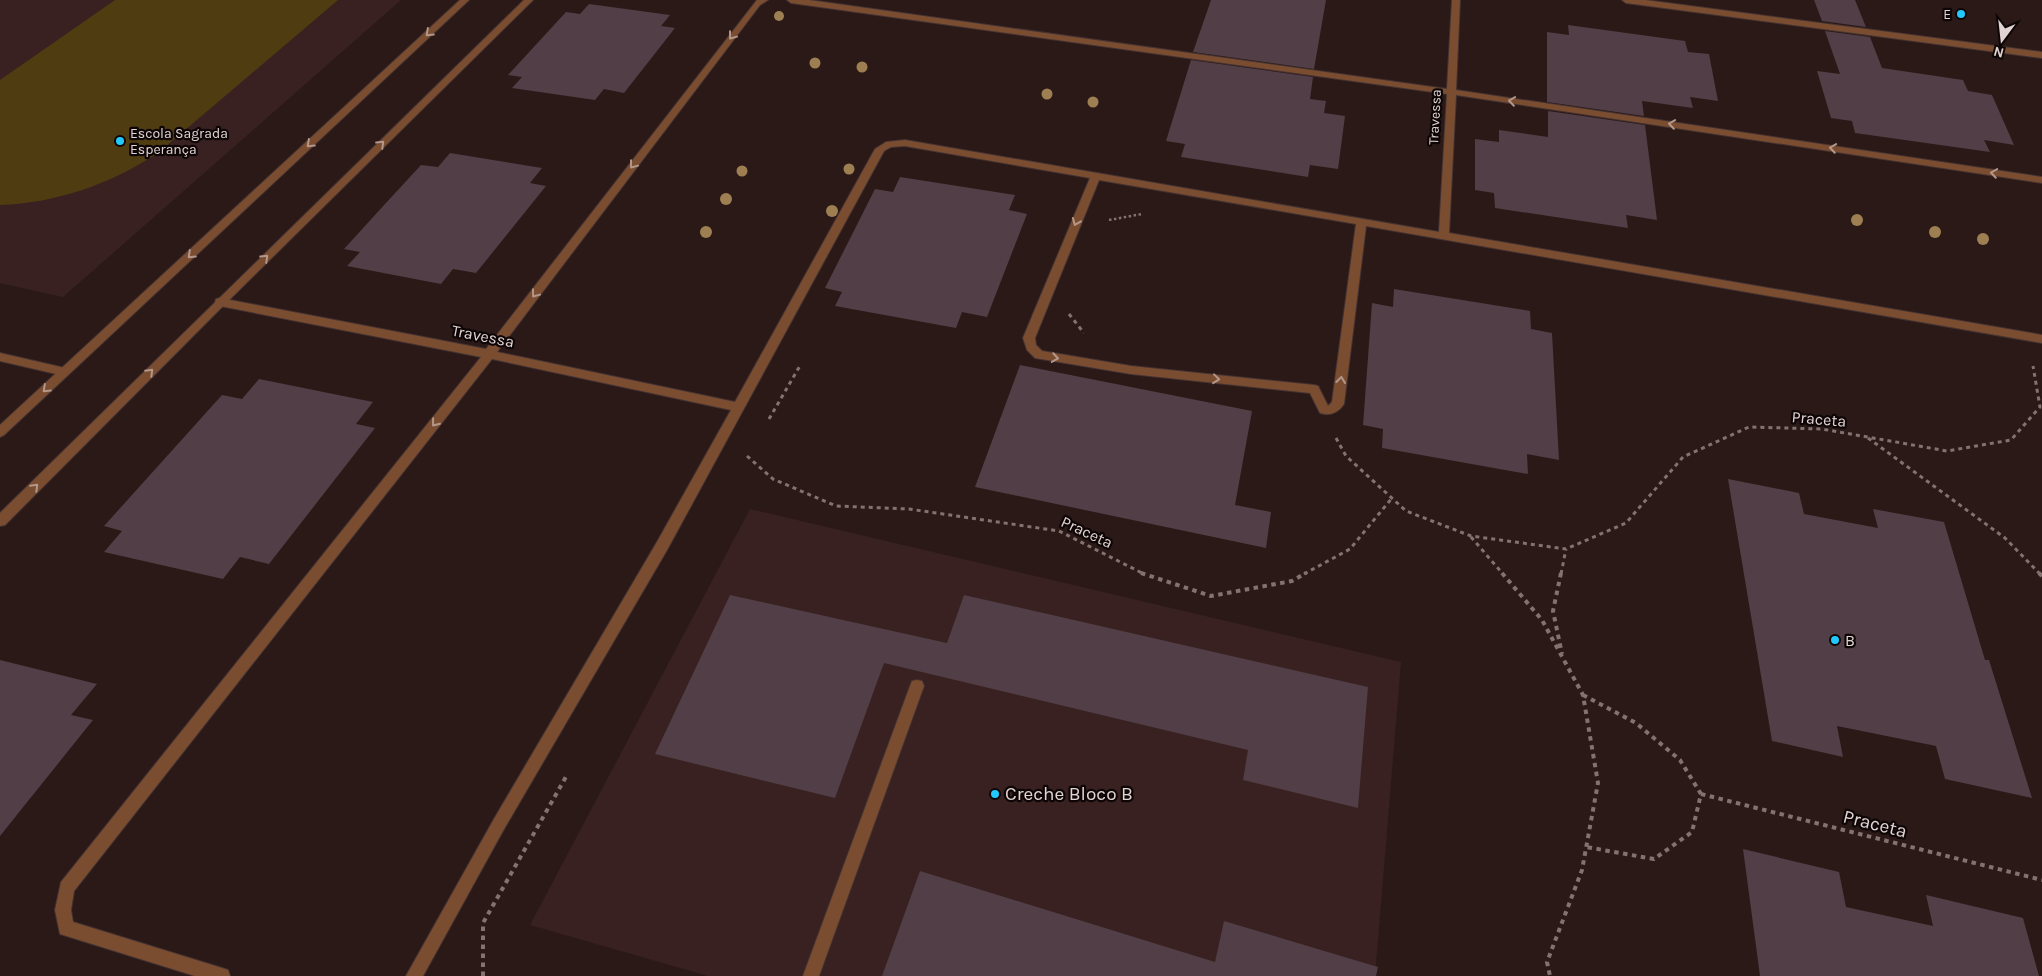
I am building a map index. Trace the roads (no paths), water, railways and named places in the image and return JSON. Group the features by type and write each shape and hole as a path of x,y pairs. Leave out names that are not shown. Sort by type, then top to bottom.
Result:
{"street":[{"path":"0,432 465,0"},
{"path":"0,521 220,302 529,0"},
{"path":"222,976 66,928 63,910 67,888 490,354 757,3 764,0"},
{"path":"791,0 1452,92 2042,180"},
{"name":"Travessa","path":"1444,236 1456,0"},
{"path":"1626,0 1690,4 2042,55"},
{"path":"414,976 499,824 662,546 880,149 889,144 905,143 1822,303 2042,339"},
{"path":"1095,177 1028,338 1031,347 1040,355 1131,370 1314,389 1324,410 1332,410 1338,404 1361,222"},
{"name":"Travessa","path":"220,302 490,354 739,407"},
{"path":"0,356 65,372"},
{"path":"811,976 917,686"}],"place":[{"name":"E","path":"1961,14"},
{"name":"Escola Sagrada Esperança","path":"120,141"},
{"name":"B","path":"1835,640"},
{"name":"Creche Bloco B","path":"995,794"}]}
